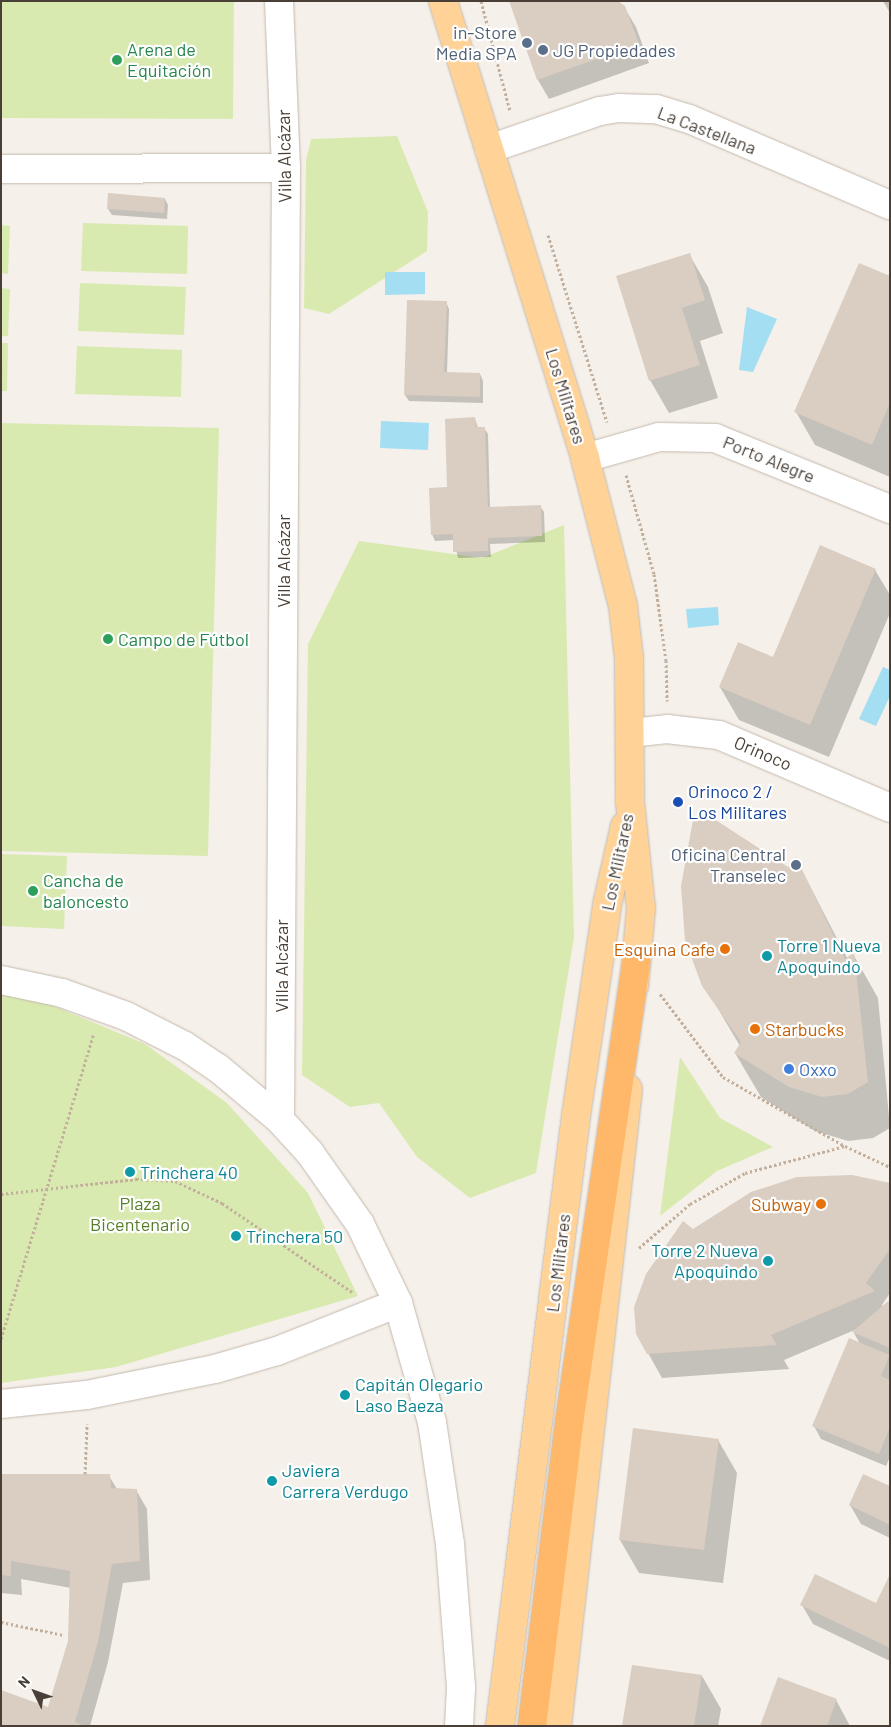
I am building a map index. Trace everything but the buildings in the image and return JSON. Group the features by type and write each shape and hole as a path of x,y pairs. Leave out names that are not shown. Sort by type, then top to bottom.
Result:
{"highway":[{"path":"532,1726 570,1417 636,962"}],"main road":[{"name":"Los Militares","path":"443,1 585,458 623,606 629,658 630,802 641,908 626,1126 557,1726"},
{"name":"Los Militares","path":"500,1726 576,1116 607,905 630,802"}],"street":[{"name":"Villa Alcázar","path":"279,1 286,168 280,1120"},
{"name":"La Castellana","path":"489,149 600,111 619,108 656,109 689,120 890,205"},
{"path":"1,169 286,168"},
{"name":"Porto Alegre","path":"585,458 659,437 715,438 733,443 890,509"},
{"name":"Orinoco","path":"630,733 667,729 719,735 890,808"},
{"path":"1,980 62,993 103,1006 185,1046 250,1093 280,1120 336,1187 364,1232 398,1303 432,1422 450,1544 461,1688 459,1726"},
{"path":"1,1404 87,1396 152,1385 277,1351 398,1303"}],"path":[{"path":"636,962 723,1077 845,1146 890,1167"},
{"path":"1,1338 103,1006"},
{"path":"609,1272 690,1204 745,1172 845,1146"},
{"path":"1,1194 136,1179 175,1181 222,1203 358,1296 398,1303"},
{"path":"85,1474 87,1396"},
{"path":"1,1622 63,1635"}],"green space":[{"name":"Arena de Equitación","path":"1,1 234,1 233,119 1,118"},
{"path":"397,136 428,212 427,251 329,314 304,308 306,161 311,139"},
{"path":"83,223 188,226 187,274 81,271"},
{"path":"1,225 10,226 8,274 1,273"},
{"path":"80,283 186,287 184,335 78,331"},
{"path":"1,288 10,289 8,336 1,336"},
{"path":"1,343 8,343 7,391 1,391"},
{"path":"77,346 182,350 181,397 75,394"},
{"name":"Campo de Fútbol","path":"1,423 219,428 208,856 1,851"},
{"path":"564,525 574,937 536,1173 470,1198 417,1157 379,1103 350,1107 302,1075 308,644 359,541 482,558"},
{"name":"Cancha de baloncesto","path":"1,854 67,856 64,929 1,926"},
{"name":"Plaza Bicentenario","path":"1,991 20,992 145,1044 227,1103 308,1193 358,1296 116,1367 1,1383"},
{"path":"680,1057 720,1118 773,1147 717,1171 660,1216"}],"water":[{"path":"385,272 425,272 425,294 385,295"},
{"path":"747,307 777,319 753,372 739,370"},
{"path":"381,421 429,423 428,450 380,448"},
{"path":"718,607 719,625 688,628 686,609"},
{"path":"883,667 890,670 890,696 876,726 859,719"}],"place":[{"name":"in-Store Media SPA","path":"527,43"},
{"name":"JG Propiedades","path":"543,50"},
{"name":"Arena de Equitación","path":"117,60"},
{"name":"Campo de Fútbol","path":"108,639"},
{"name":"Orinoco 2 / Los Militares","path":"678,802"},
{"name":"Oficina Central Transelec","path":"796,865"},
{"name":"Cancha de baloncesto","path":"33,891"},
{"name":"Esquina Cafe","path":"725,949"},
{"name":"Torre 1 Nueva Apoquindo","path":"767,956"},
{"name":"Starbucks","path":"755,1029"},
{"name":"Oxxo","path":"789,1069"},
{"name":"Trinchera 40","path":"130,1172"},
{"name":"Subway","path":"821,1204"},
{"name":"Trinchera 50","path":"236,1236"},
{"name":"Torre 2 Nueva Apoquindo","path":"768,1261"},
{"name":"Capitán Olegario Laso Baeza","path":"345,1395"},
{"name":"Javiera Carrera Verdugo","path":"272,1481"}]}
